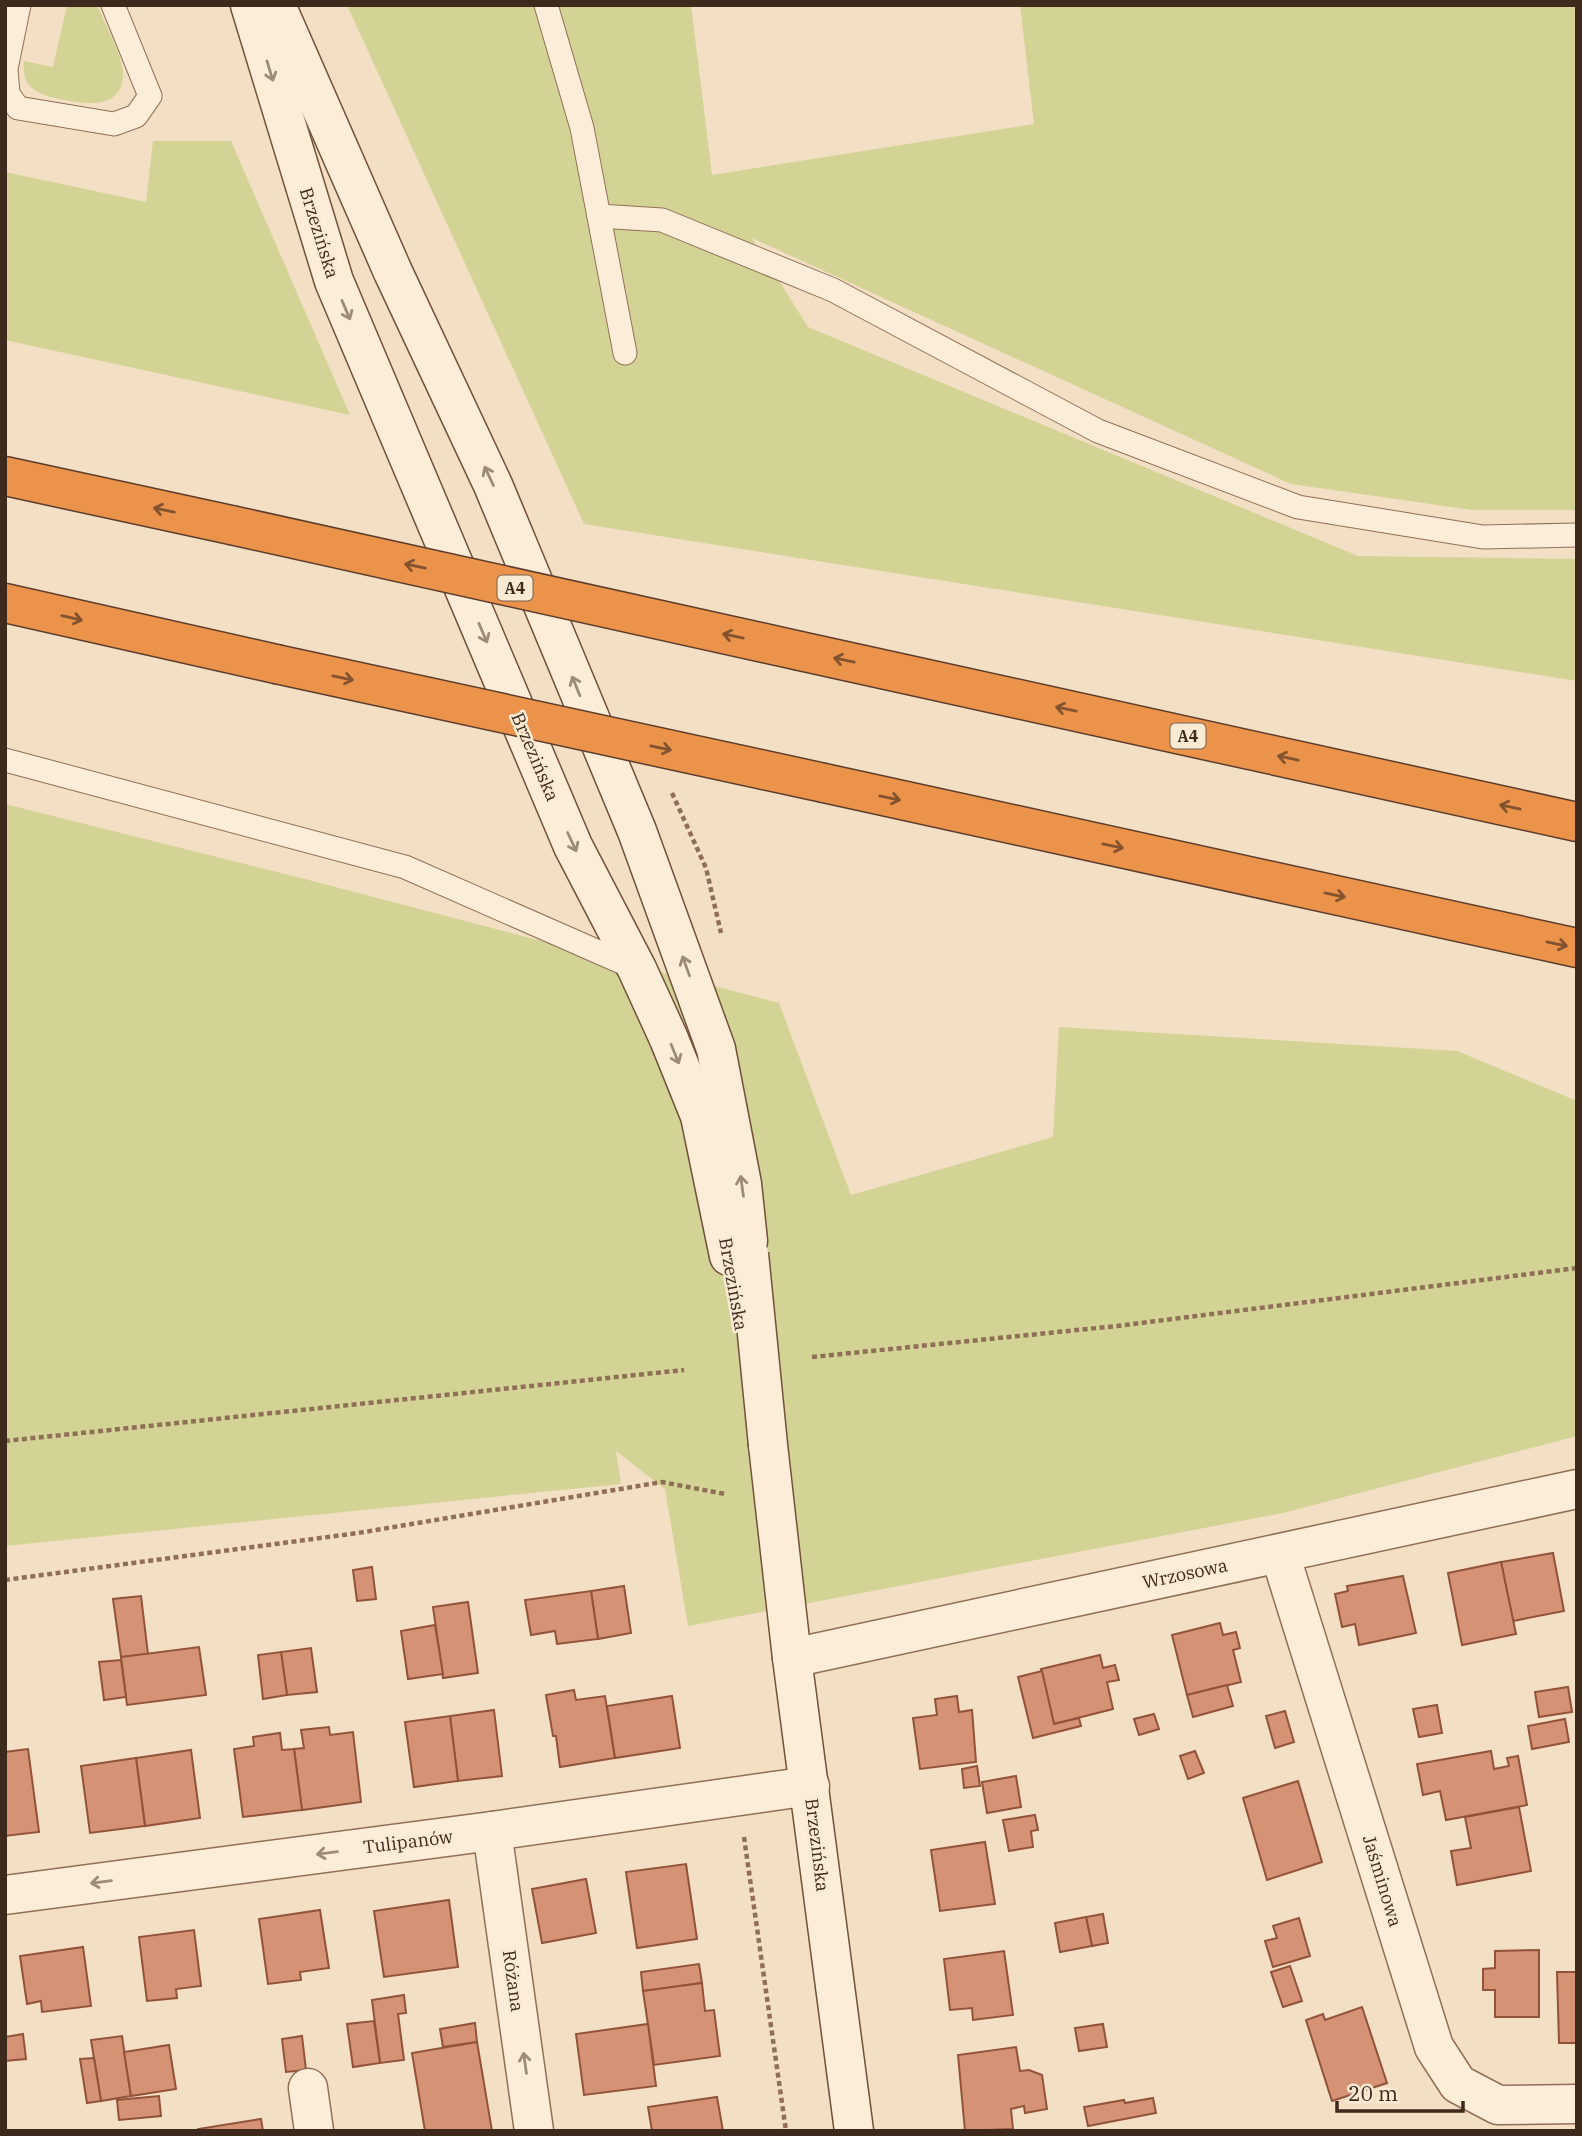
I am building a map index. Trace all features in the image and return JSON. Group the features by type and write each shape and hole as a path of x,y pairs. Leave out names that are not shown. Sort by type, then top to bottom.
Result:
{"highway":[{"name":"A4","path":"5,476 1577,822"},
{"path":"5,603 1577,948"}],"main road":[{"name":"Brzezińska","path":"250,5 334,281 573,846 637,969 700,1116 739,1255 853,2131"},
{"name":"Brzezińska","path":"276,5 393,272 493,485 636,831 716,1049 742,1184 739,1255"},
{"name":"Wrzosowa","path":"792,1658 1577,1489"},
{"name":"Jaśminowa","path":"1280,1554 1434,2048 1458,2084 1498,2105 1577,2104"},
{"name":"Tulipanów","path":"5,1895 810,1786"},
{"name":"Różana","path":"492,1831 534,2131"},
{"path":"308,2088 314,2131"}],"lane":[{"path":"19,5 6,69 8,94 18,108 114,124 136,116 150,96 113,5"},
{"path":"545,5 583,128 625,353"},
{"path":"599,216 662,220 833,290 1098,431 1298,507 1483,537 1577,535"},
{"path":"5,760 405,867 637,969"}],"path":[{"path":"811,1357 1117,1326 1577,1268"},
{"path":"5,1441 684,1370"},
{"path":"5,1580 358,1533 662,1482 725,1493"},
{"path":"738,1795 786,2131"}],"green space":[{"path":"67,5 97,5 122,65 122,84 112,98 95,103 56,98 34,90 25,79 24,61 53,67"},
{"path":"347,5 691,5 712,175 1034,124 1020,5 1577,5 1577,510 1472,510 1291,484 752,238 808,327 1358,556 1577,559 1577,681 584,524"},
{"path":"153,141 231,141 350,415 5,340 5,172 146,202"},
{"path":"5,804 779,1003 851,1195 1053,1137 1059,1027 1457,1051 1577,1101 1577,1436 1283,1513 688,1626 665,1489 616,1451 621,1484 5,1546"}],"building":[{"path":"1553,1553 1564,1611 1513,1621 1501,1562"},
{"path":"1501,1562 1516,1634 1462,1645 1448,1573"},
{"path":"372,1567 376,1599 357,1601 353,1570"},
{"path":"1403,1576 1416,1633 1359,1645 1355,1624 1342,1627 1335,1594 1348,1591 1347,1586"},
{"path":"624,1586 631,1633 598,1639 591,1591"},
{"path":"591,1591 598,1639 557,1644 555,1631 531,1635 525,1600"},
{"path":"141,1596 148,1654 121,1657 113,1599"},
{"path":"468,1602 478,1673 443,1678 433,1607"},
{"path":"1220,1623 1223,1635 1236,1632 1240,1648 1233,1650 1241,1682 1187,1695 1172,1635"},
{"path":"435,1625 443,1674 408,1679 401,1631"},
{"path":"199,1647 206,1695 127,1705 121,1657"},
{"path":"311,1648 317,1692 287,1695 281,1652"},
{"path":"281,1652 287,1695 263,1699 258,1655"},
{"path":"1100,1655 1103,1668 1115,1665 1119,1680 1107,1682 1113,1709 1054,1724 1041,1669"},
{"path":"121,1660 126,1697 104,1700 99,1662"},
{"path":"1042,1671 1054,1724 1079,1718 1081,1726 1033,1738 1018,1677"},
{"path":"1227,1685 1233,1706 1193,1717 1187,1695"},
{"path":"1568,1687 1572,1712 1539,1717 1535,1692"},
{"path":"574,1690 576,1700 605,1696 615,1758 560,1767 546,1695"},
{"path":"672,1696 680,1748 615,1758 607,1706"},
{"path":"957,1696 959,1712 972,1710 976,1762 920,1769 913,1718 937,1715 935,1699"},
{"path":"1437,1705 1442,1733 1419,1737 1413,1709"},
{"path":"494,1710 502,1776 458,1781 450,1716"},
{"path":"1285,1711 1294,1742 1275,1748 1266,1716"},
{"path":"1154,1714 1159,1729 1139,1735 1134,1719"},
{"path":"450,1716 458,1781 414,1787 405,1722"},
{"path":"1565,1719 1569,1742 1532,1749 1528,1726"},
{"path":"329,1727 330,1735 353,1732 361,1802 302,1810 294,1749 304,1748 301,1730"},
{"path":"280,1733 282,1750 294,1749 302,1810 243,1817 234,1749 254,1746 253,1737"},
{"path":"28,1749 39,1832 5,1836 5,1752"},
{"path":"191,1750 200,1818 145,1826 136,1758"},
{"path":"1195,1751 1204,1773 1188,1779 1180,1756"},
{"path":"1491,1751 1494,1769 1509,1766 1507,1758 1518,1756 1527,1805 1446,1820 1440,1791 1423,1795 1417,1764"},
{"path":"136,1758 145,1826 90,1833 81,1766"},
{"path":"977,1766 980,1786 964,1788 962,1769"},
{"path":"1016,1776 1021,1807 987,1813 982,1782"},
{"path":"1298,1781 1322,1862 1267,1880 1243,1798"},
{"path":"1519,1807 1531,1871 1457,1885 1451,1851 1471,1848 1465,1817"},
{"path":"1035,1815 1038,1830 1031,1831 1033,1847 1009,1851 1003,1820"},
{"path":"985,1842 995,1904 940,1911 931,1850"},
{"path":"686,1864 697,1939 637,1948 626,1872"},
{"path":"586,1879 596,1933 542,1943 532,1889"},
{"path":"449,1900 458,1967 384,1977 374,1911"},
{"path":"320,1910 329,1968 300,1972 301,1980 268,1984 259,1919"},
{"path":"1103,1914 1108,1943 1092,1946 1086,1917"},
{"path":"1086,1917 1092,1946 1060,1952 1055,1923"},
{"path":"1299,1918 1310,1956 1273,1967 1265,1941 1277,1938 1273,1926"},
{"path":"194,1930 201,1986 176,1989 177,1998 147,2001 139,1937"},
{"path":"83,1947 91,2006 42,2012 41,2001 27,2004 20,1956"},
{"path":"1539,1950 1539,2017 1495,2017 1495,1990 1483,1990 1483,1969 1495,1968 1495,1951"},
{"path":"1004,1951 1013,2015 973,2020 972,2008 950,2010 944,1959"},
{"path":"699,1964 702,1983 643,1991 641,1972"},
{"path":"1290,1966 1302,2001 1283,2007 1271,1972"},
{"path":"1557,1972 1577,1972 1577,2043 1559,2043"},
{"path":"702,1983 705,2011 714,2010 720,2056 654,2065 643,1991"},
{"path":"404,1995 406,2013 398,2014 404,2060 380,2063 372,2000"},
{"path":"1362,2007 1387,2083 1332,2101 1306,2020 1323,2014 1325,2020"},
{"path":"374,2021 380,2063 353,2067 347,2024"},
{"path":"475,2023 477,2042 443,2047 440,2029"},
{"path":"648,2024 656,2086 584,2095 576,2034"},
{"path":"1103,2024 1107,2047 1079,2051 1075,2028"},
{"path":"23,2034 26,2059 5,2061 5,2037"},
{"path":"122,2036 131,2096 101,2101 91,2040"},
{"path":"302,2036 306,2070 286,2072 282,2039"},
{"path":"477,2042 492,2131 425,2131 412,2053"},
{"path":"169,2045 176,2089 131,2096 124,2052"},
{"path":"1016,2047 1020,2071 1029,2070 1042,2075 1047,2109 1025,2113 1024,2106 1011,2109 1013,2129 965,2131 958,2055"},
{"path":"94,2058 101,2101 87,2103 80,2059"},
{"path":"159,2096 161,2116 119,2120 117,2100"},
{"path":"717,2097 723,2131 652,2131 648,2107"},
{"path":"1153,2098 1156,2113 1088,2126 1084,2107"},
{"path":"261,2119 263,2131 198,2131 198,2129"}]}
